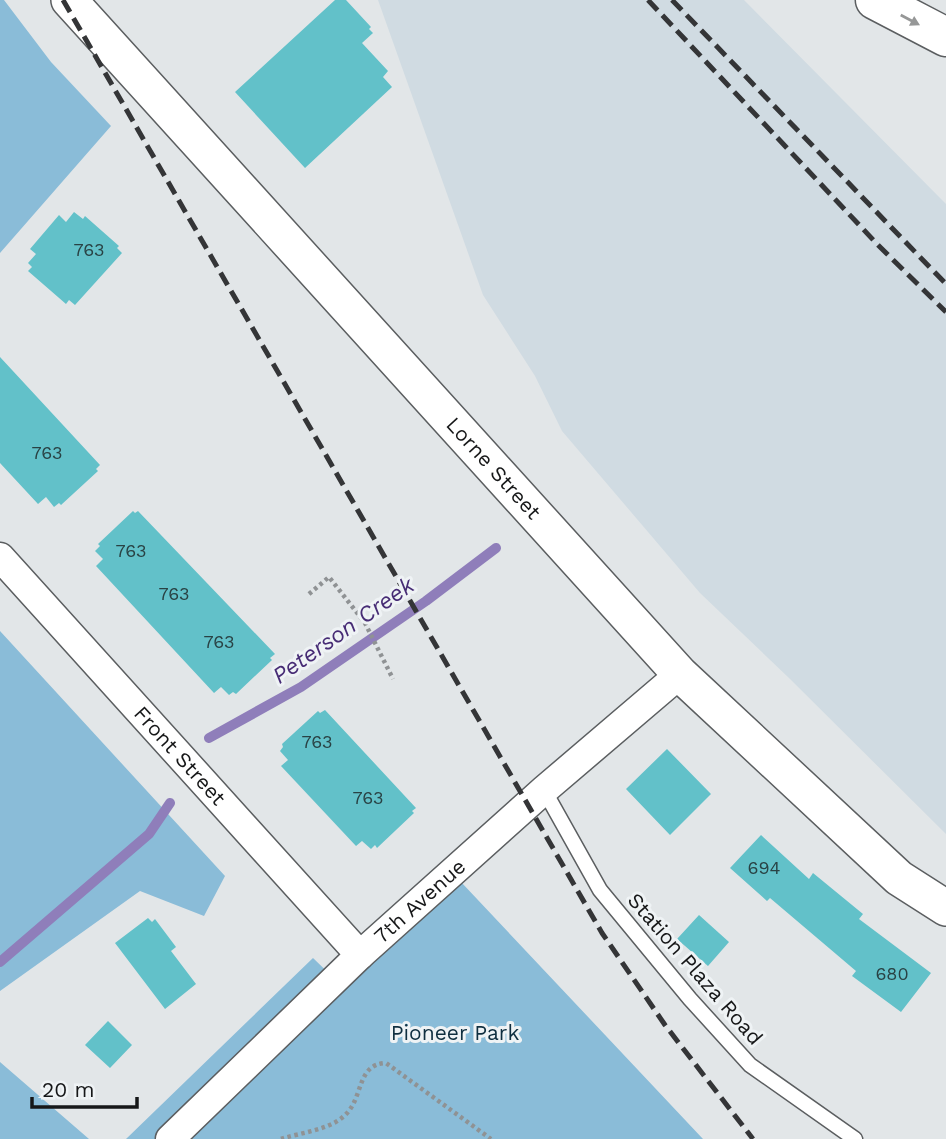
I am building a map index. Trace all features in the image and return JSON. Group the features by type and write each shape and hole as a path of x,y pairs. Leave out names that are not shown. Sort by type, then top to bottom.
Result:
{"main road":[{"path":"875,0 946,37"}],"street":[{"name":"Lorne Street","path":"69,0 680,674 899,878 946,908"},
{"name":"Front Street","path":"0,556 360,955"},
{"name":"7th Avenue","path":"170,1139 360,955 544,790 680,674"}],"lane":[{"name":"Station Plaza Road","path":"544,790 600,890 690,999 750,1065 855,1139"}],"path":[{"path":"309,594 329,577 365,623 393,679"},
{"path":"281,1139 331,1125 346,1114 356,1101 368,1069 376,1063 386,1063 491,1139"}],"shaded area":[{"path":"378,0 744,0 946,204 946,834 700,593 562,431 535,376 483,295"}],"green space":[{"path":"0,0 4,0 51,62 111,126 0,253"},
{"path":"0,631 225,876 204,916 140,891 0,991"},
{"name":"Pioneer Park","path":"461,882 703,1139 126,1139 313,958 345,989"},
{"path":"0,1062 89,1139 0,1139"}],"building":[{"path":"335,0 346,0 371,27 369,29 373,33 362,43 388,71 383,77 392,87 305,168 235,92"},
{"path":"74,212 83,219 85,216 119,246 117,248 122,253 75,305 69,300 66,304 28,271 32,267 28,263 36,254 30,249 59,215 66,222"},
{"path":"0,357 100,465 96,469 98,471 61,505 59,503 54,507 46,497 38,504 0,463"},
{"path":"133,511 138,511 275,654 236,694 233,692 229,695 221,687 214,693 96,566 103,559 95,551 100,546 98,544"},
{"path":"325,710 416,808 377,848 375,845 371,849 362,841 356,846 281,766 288,760 280,751 282,744 318,711 320,713"},
{"path":"667,749 711,794 670,835 626,789"},
{"path":"761,835 809,879 813,873 863,914 859,919 931,973 901,1012 852,976 856,971 770,898 767,901 730,868"},
{"path":"699,915 729,942 708,966 677,939"},
{"path":"148,918 152,922 155,919 176,947 171,951 196,984 165,1009 115,943"},
{"path":"108,1021 132,1045 110,1068 85,1045"}],"waterway":[{"name":"Peterson Creek","path":"209,738 301,687 426,601 496,548"},
{"name":"Peterson Creek","path":"0,962 149,834 170,803"}],"railway":[{"path":"63,0 602,933 665,1025 753,1139"},
{"path":"648,0 878,245 946,312"},
{"path":"672,0 946,284"}]}
